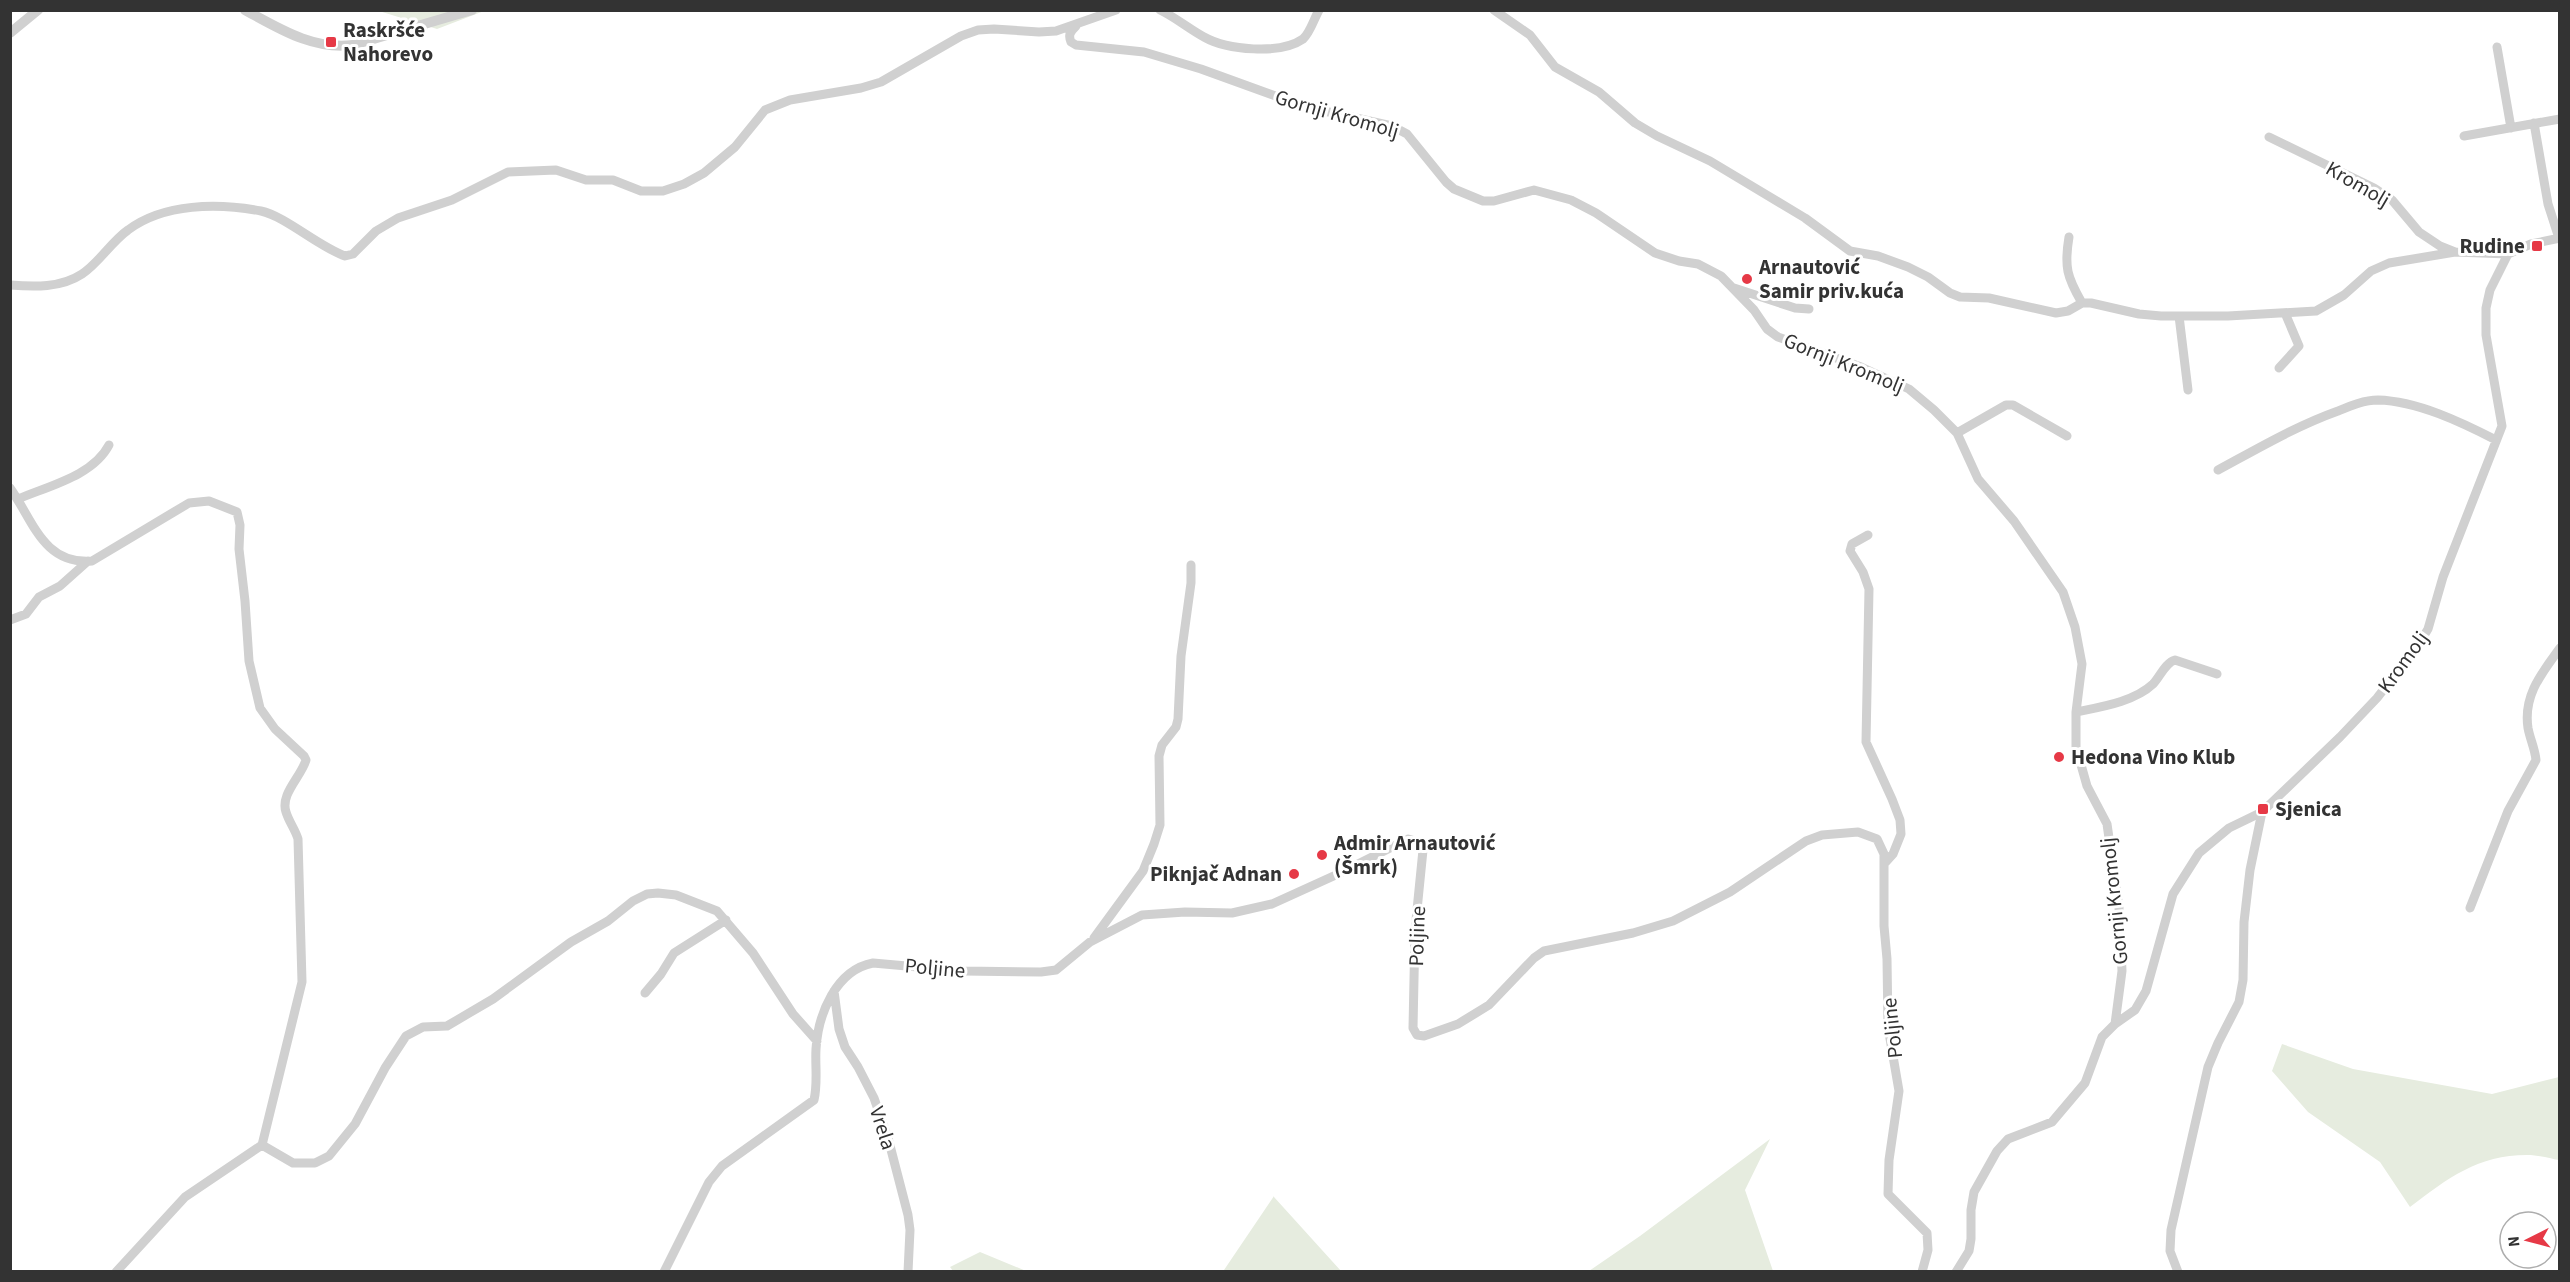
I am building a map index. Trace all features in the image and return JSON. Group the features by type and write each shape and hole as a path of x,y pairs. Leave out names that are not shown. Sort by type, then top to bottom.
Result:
{"street":[{"path":"10,33 38,10"},
{"path":"245,10 315,44 335,47 353,45 472,10"},
{"path":"10,285 33,287 64,282 82,274 128,230 160,214 186,208 240,208 264,212 345,256 353,254 376,231 398,218 452,201 508,172 556,170 586,180 613,180 641,190 663,191 684,184 704,173 735,147 765,110 790,100 861,88 881,82 962,36 978,30 1039,32 1076,26 1116,10"},
{"path":"1160,10 1206,38 1221,44 1243,48 1271,48 1289,47 1305,37 1319,10"},
{"path":"1494,10 1530,35 1555,66 1599,92 1635,123 1710,161 1805,218 1850,251 1878,256 1908,267 1960,297 1989,298 2056,313 2068,311 2082,303 2091,303 2139,315 2179,316 2316,311 2328,306 2371,272 2389,263 2455,252"},
{"name":"Gornji Kromolj","path":"1076,26 1069,37 1076,45 1144,52 1202,69 1306,107 1392,126 1407,134 1454,189 1483,201 1494,201 1534,190 1571,200 1596,213 1655,253 1679,261 1698,264 1721,276 1754,309 1767,329 1778,337 1861,367 1909,389 1956,433 1964,444 1978,479 2014,521 2063,592 2075,627 2082,664 2076,712 2076,747 2087,786 2107,824 2119,908 2122,971 2115,1024"},
{"path":"2497,47 2511,128"},
{"path":"2464,136 2559,119"},
{"name":"Kromolj","path":"2269,136 2374,188 2392,200 2419,232 2440,246 2455,252 2508,254 2531,244 2559,238 2549,208 2534,123"},
{"path":"2549,208 2559,206"},
{"path":"2068,237 2066,268 2069,282 2082,303"},
{"name":"Kromolj","path":"2262,812 2370,706 2420,644 2428,629 2443,577 2502,426 2486,335 2486,308 2490,290 2508,254"},
{"path":"1732,287 1796,308 1809,309"},
{"path":"2278,368 2299,346 2285,313"},
{"path":"2179,316 2188,390"},
{"path":"2218,470 2303,423 2358,403 2377,400 2427,410 2462,423 2496,440"},
{"path":"1956,433 2006,405 2013,405 2067,436"},
{"path":"18,499 93,464 104,456 109,445"},
{"path":"10,488 34,531 52,549 76,562 88,561"},
{"path":"10,620 26,614 39,597 60,586 88,561 189,503 209,501 237,512 240,525 239,549 249,661 260,708 275,729 306,760 285,800 286,812 294,826 297,838 302,982 262,1145 185,1197 116,1272"},
{"path":"1868,535 1852,544 1850,551 1863,572 1869,589 1866,742 1900,820 1901,834 1893,854 1884,864"},
{"path":"1090,942 1143,871 1160,825 1159,756 1162,745 1176,727 1178,719 1181,656 1191,583 1191,565"},
{"path":"2470,908 2508,811 2536,760 2528,728 2528,700 2535,683 2559,648"},
{"path":"2076,712 2115,705 2151,686 2169,662 2175,660 2217,674"},
{"path":"1956,1272 1969,1251 1974,1192 1997,1151 2008,1139 2052,1122 2064,1110 2085,1083 2102,1037 2115,1024 2135,1010 2146,991 2174,894 2199,853 2229,828 2262,812"},
{"path":"2178,1272 2170,1251 2170,1230 2208,1067 2239,1002 2243,980 2244,922 2250,870 2262,812"},
{"name":"Poljine","path":"664,1272 709,1182 722,1166 814,1100 817,1041 827,1000 846,977 860,965 873,963 963,971 1041,972 1056,970 1090,942 1142,915 1185,912 1232,913 1272,904 1338,874 1408,838 1419,842 1423,850 1415,930 1413,1028 1417,1035 1424,1036 1458,1024 1489,1005 1534,958 1544,951 1634,933 1673,921 1730,892 1806,841 1822,835 1858,832 1877,839 1884,854 1888,1027 1899,1091 1889,1160 1888,1194 1927,1233 1928,1250 1922,1272"},
{"path":"262,1145 293,1163 315,1163 329,1156 355,1124 385,1068 406,1036 423,1027 447,1026 493,999 571,942 608,921 633,901 658,892 676,895 717,911 753,953 793,1014 817,1041"},
{"path":"645,993 661,974 674,953 726,920"},
{"name":"Vrela","path":"834,991 838,1029 845,1047 858,1066 874,1098 888,1138 908,1215 910,1230 908,1272"}],"shaded area":[{"path":"379,11 484,11 437,29"},
{"path":"2282,1044 2353,1069 2492,1094 2559,1077 2559,1160 2527,1155 2493,1159 2464,1170 2410,1207 2380,1162 2308,1112 2272,1071"},
{"path":"1770,1139 1745,1190 1773,1271 1589,1271 1640,1236"},
{"path":"1274,1196 1341,1271 1213,1271 1224,1270"},
{"path":"980,1252 1026,1271 953,1271 950,1267"}],"place":[{"name":"Raskršće Nahorevo","path":"331,42"},
{"name":"Rudine","path":"2537,246"},
{"name":"Arnautović Samir priv.kuća","path":"1747,279"},
{"name":"Hedona Vino Klub","path":"2059,757"},
{"name":"Sjenica","path":"2263,809"},
{"name":"Admir Arnautović (Šmrk)","path":"1322,855"},
{"name":"Piknjač Adnan","path":"1294,874"}]}
